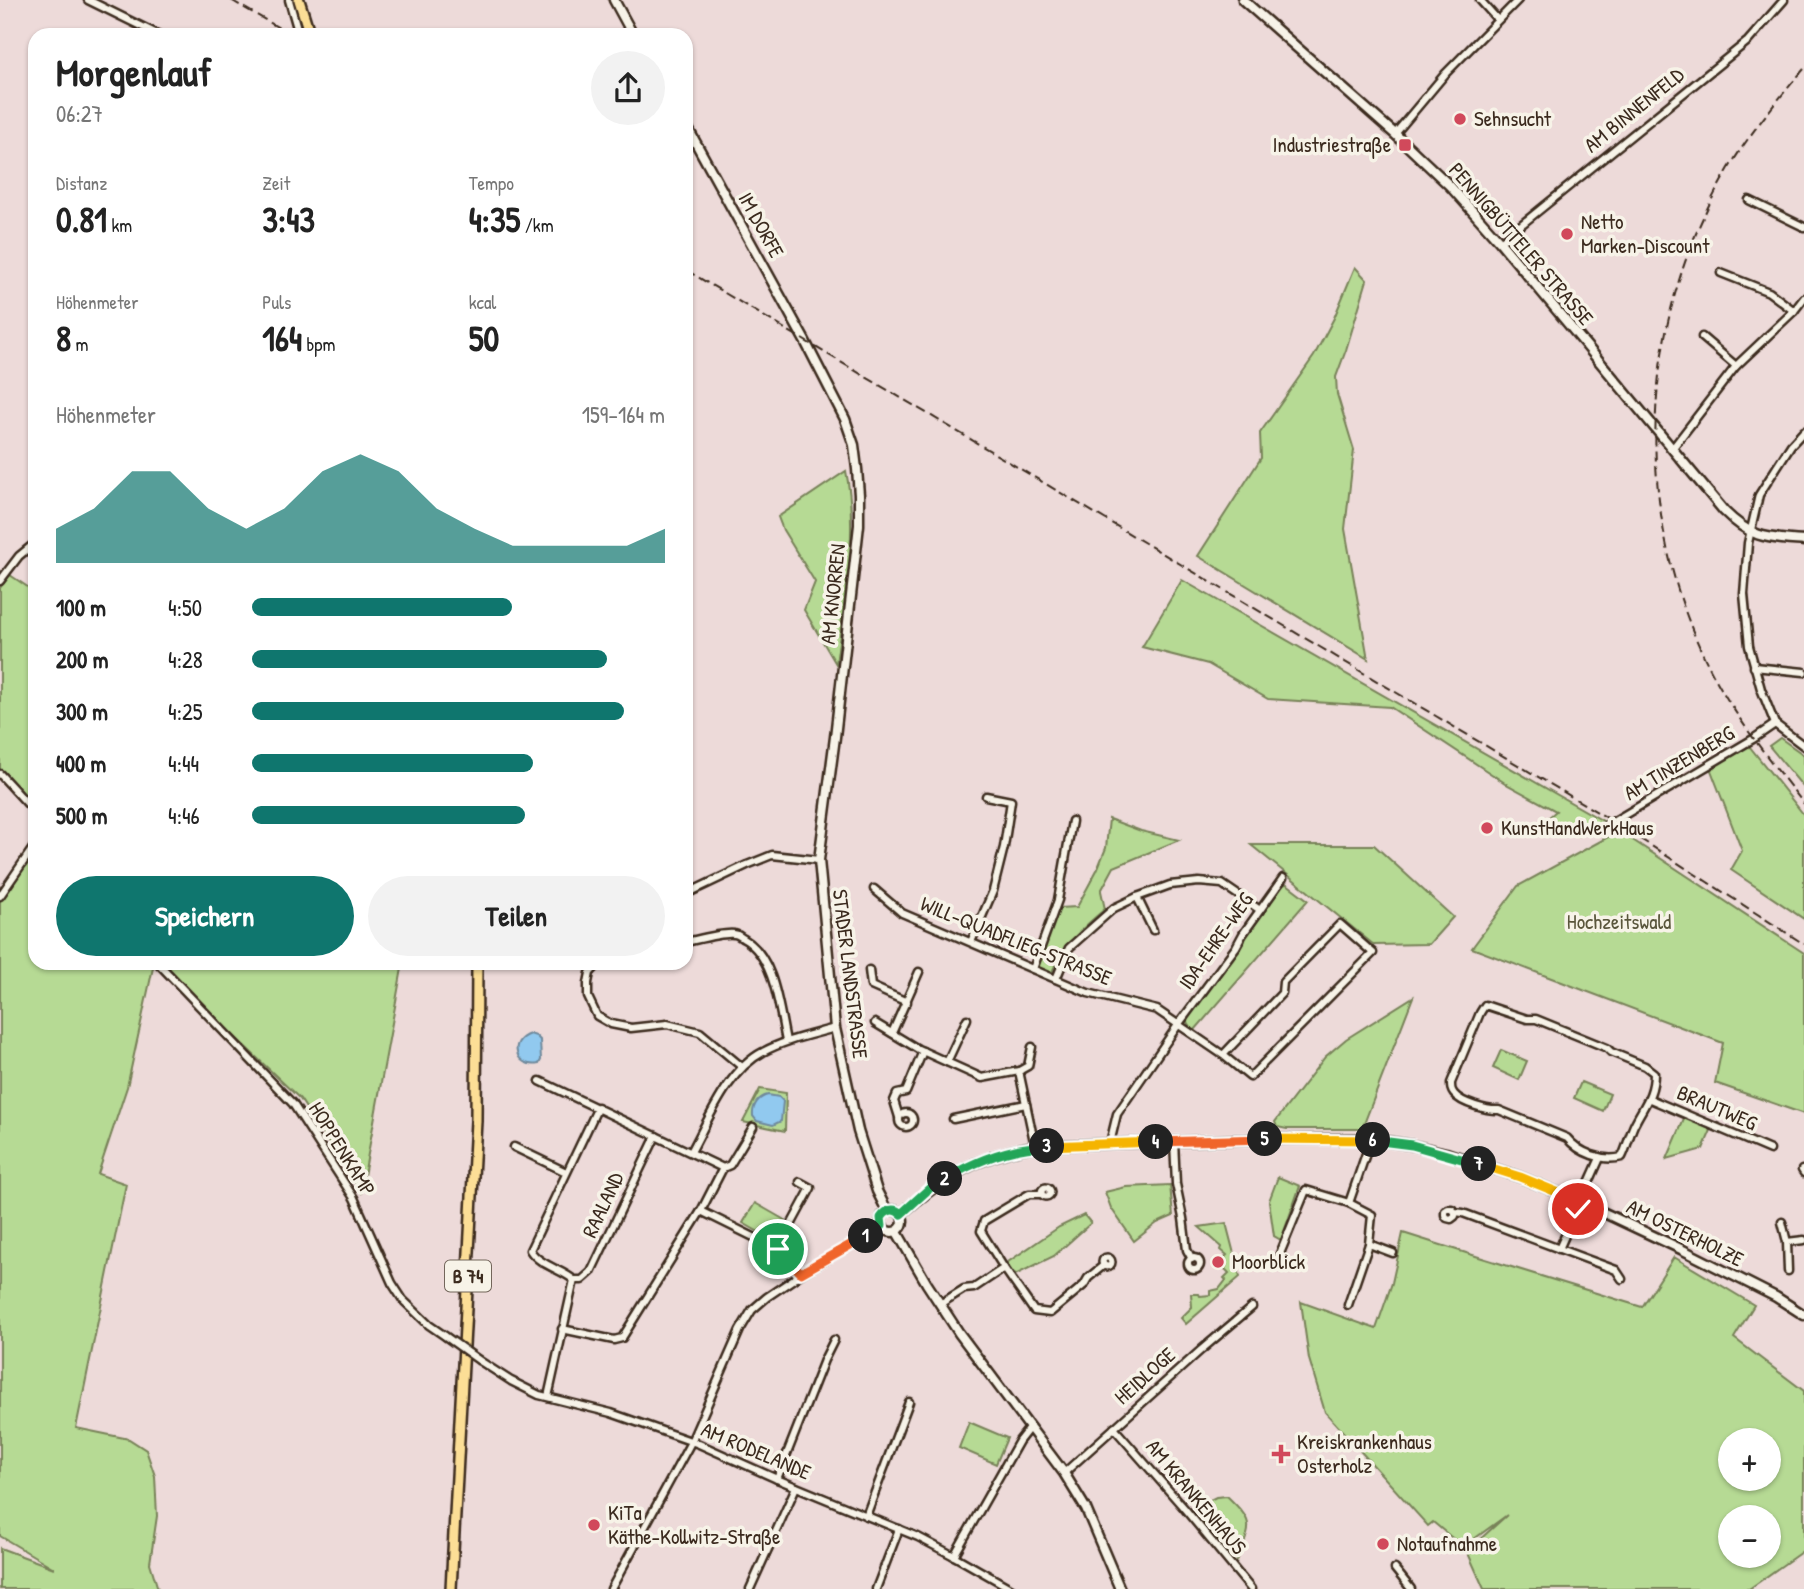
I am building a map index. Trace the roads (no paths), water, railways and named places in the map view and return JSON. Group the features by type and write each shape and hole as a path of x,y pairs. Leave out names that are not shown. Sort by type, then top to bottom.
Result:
{"main road":[{"path":"299,0 308,28"},
{"name":"B 74","path":"451,1589 476,1121 477,970"}],"street":[{"path":"88,0 145,28"},
{"path":"289,0 297,28"},
{"path":"614,0 629,28"},
{"name":"PENNIGBÜTTELER STRASSE","path":"1243,0 1450,186 1500,242 1724,511 1750,533"},
{"path":"1480,0 1497,19"},
{"path":"1395,134 1446,73 1518,0"},
{"name":"AM BINNENFELD","path":"1500,242 1748,41 1784,0"},
{"name":"IM DORFE","path":"693,138 805,341"},
{"path":"1749,200 1804,227"},
{"path":"1721,273 1769,292 1794,311"},
{"path":"1672,449 1737,366 1804,299"},
{"path":"1702,337 1737,366"},
{"name":"AM KNORREN","path":"805,341 845,419 853,445 859,495 859,525 819,860"},
{"path":"1804,431 1791,445 1759,495 1750,533 1744,594 1749,646 1754,667 1775,724 1804,746"},
{"path":"1750,533 1773,539 1804,541"},
{"path":"0,581 28,549"},
{"path":"1754,667 1804,672"},
{"name":"AM TINZENBERG","path":"1599,830 1775,724"},
{"path":"0,774 28,804"},
{"path":"971,943 993,891 1012,802 986,796"},
{"path":"1033,969 1058,900 1072,821"},
{"path":"0,896 28,855"},
{"path":"693,891 772,855 819,860"},
{"name":"STADER LANDSTRASSE","path":"819,860 835,1028 858,1131 877,1191 887,1211"},
{"name":"IDA-EHRE-WEG","path":"1178,1025 1230,956 1283,878"},
{"path":"1056,979 1069,948 1086,931 1114,908 1170,885 1199,882 1222,884 1260,910"},
{"name":"WILL-QUADFLIEG-STRASSE","path":"874,889 902,913 971,943 1088,993 1157,1010 1250,1077 1373,953 1340,924 1283,982 1282,993 1223,1055"},
{"path":"1137,897 1153,930"},
{"path":"693,941 734,934 752,944 773,980 786,1041"},
{"name":"HOPPENKAMP","path":"165,970 293,1104 354,1198 392,1283 403,1300 422,1319 480,1361"},
{"path":"593,970 588,983 588,997 597,1016 611,1024 631,1028 667,1024 700,1031 742,1067"},
{"path":"869,970 871,986 907,1002"},
{"path":"892,1033 919,972"},
{"path":"1485,1005 1527,1019 1536,1019 1607,1048 1654,1073 1650,1099 1634,1124 1622,1157 1613,1160 1600,1158 1573,1146 1567,1138 1499,1110 1488,1111 1455,1097 1451,1083 1485,1005"},
{"path":"947,1062 967,1019"},
{"path":"875,1023 923,1051 982,1078 1019,1071 1028,1066 1032,1047"},
{"path":"1110,1143 1117,1114 1178,1025"},
{"path":"691,1152 716,1105 742,1067 761,1052 786,1041 835,1028"},
{"path":"899,1117 894,1101 897,1094 906,1092 923,1051"},
{"path":"1019,1071 1035,1146"},
{"path":"540,1081 723,1168"},
{"name":"BRAUTWEG","path":"1650,1099 1770,1150"},
{"path":"953,1119 1026,1104"},
{"path":"548,1397 574,1280 534,1257 530,1250 598,1108"},
{"path":"562,1329 614,1340 622,1338 701,1211 723,1168 730,1165 753,1127"},
{"name":"RAALAND","path":"574,1280 582,1280 591,1272 656,1136"},
{"name":"AM OSTERHOLZE","path":"901,1214 930,1188 962,1169 1007,1151 1035,1146 1260,1139 1371,1139 1446,1153 1520,1177 1581,1202 1691,1254 1776,1297 1804,1315"},
{"path":"1349,1203 1371,1139"},
{"path":"1174,1141 1176,1184 1187,1250 1192,1259"},
{"path":"514,1147 566,1172"},
{"path":"1559,1249 1600,1158"},
{"path":"778,1249 811,1188 800,1182"},
{"path":"1279,1258 1306,1190 1349,1203 1372,1215 1369,1244 1348,1305"},
{"path":"1041,1194 1030,1194 984,1221 981,1231 1034,1311 1050,1313 1104,1265"},
{"path":"893,1210 901,1214 904,1223 897,1232 888,1232 882,1226 881,1218 887,1211 893,1210"},
{"path":"701,1211 778,1249 801,1273"},
{"path":"1455,1212 1616,1270 1622,1279"},
{"path":"1782,1222 1787,1242 1788,1271"},
{"path":"611,1589 691,1442 740,1329 752,1310 801,1273 882,1226"},
{"path":"897,1232 940,1304 1064,1473 1086,1509 1120,1589"},
{"path":"1787,1242 1804,1240"},
{"path":"1369,1244 1392,1253"},
{"path":"940,1304 964,1289 974,1288 1004,1268"},
{"name":"HEIDLOGE","path":"1064,1473 1252,1307"},
{"path":"777,1479 834,1340"},
{"name":"AM RODELANDE","path":"480,1361 524,1388 611,1413 691,1442 899,1529 1010,1588"},
{"path":"866,1516 909,1402"},
{"path":"954,1556 1019,1441 1030,1427"},
{"name":"AM KRANKENHAUS","path":"1114,1428 1251,1589"},
{"path":"750,1589 796,1487"},
{"path":"876,1589 899,1529"},
{"path":"1395,1569 1411,1589"}],"water":[{"path":"530,1034 540,1040 539,1064 525,1062 517,1054 518,1042"},
{"path":"768,1095 779,1097 783,1101 781,1121 773,1125 757,1121 753,1116 757,1102"}],"railway":[{"path":"231,0 279,28"},
{"path":"1804,69 1743,147 1725,175 1696,234 1674,296 1661,360 1656,425 1658,491 1669,555 1688,618 1725,695 1757,743 1804,804"},
{"path":"693,274 1614,822 1804,944"}],"place":[{"name":"Sehnsucht","path":"1460,119"},
{"name":"Industriestraße","path":"1405,145"},
{"name":"Netto Marken-Discount","path":"1567,234"},
{"name":"KunstHandWerkHaus","path":"1487,828"},
{"name":"Moorblick","path":"1218,1262"},
{"name":"Kreiskrankenhaus Osterholz","path":"1281,1454"},
{"name":"KiTa Käthe-Kollwitz-Straße","path":"594,1525"},
{"name":"Notaufnahme","path":"1383,1544"}],"park label":[{"name":"Hochzeitswald","path":"1619,922"}]}
